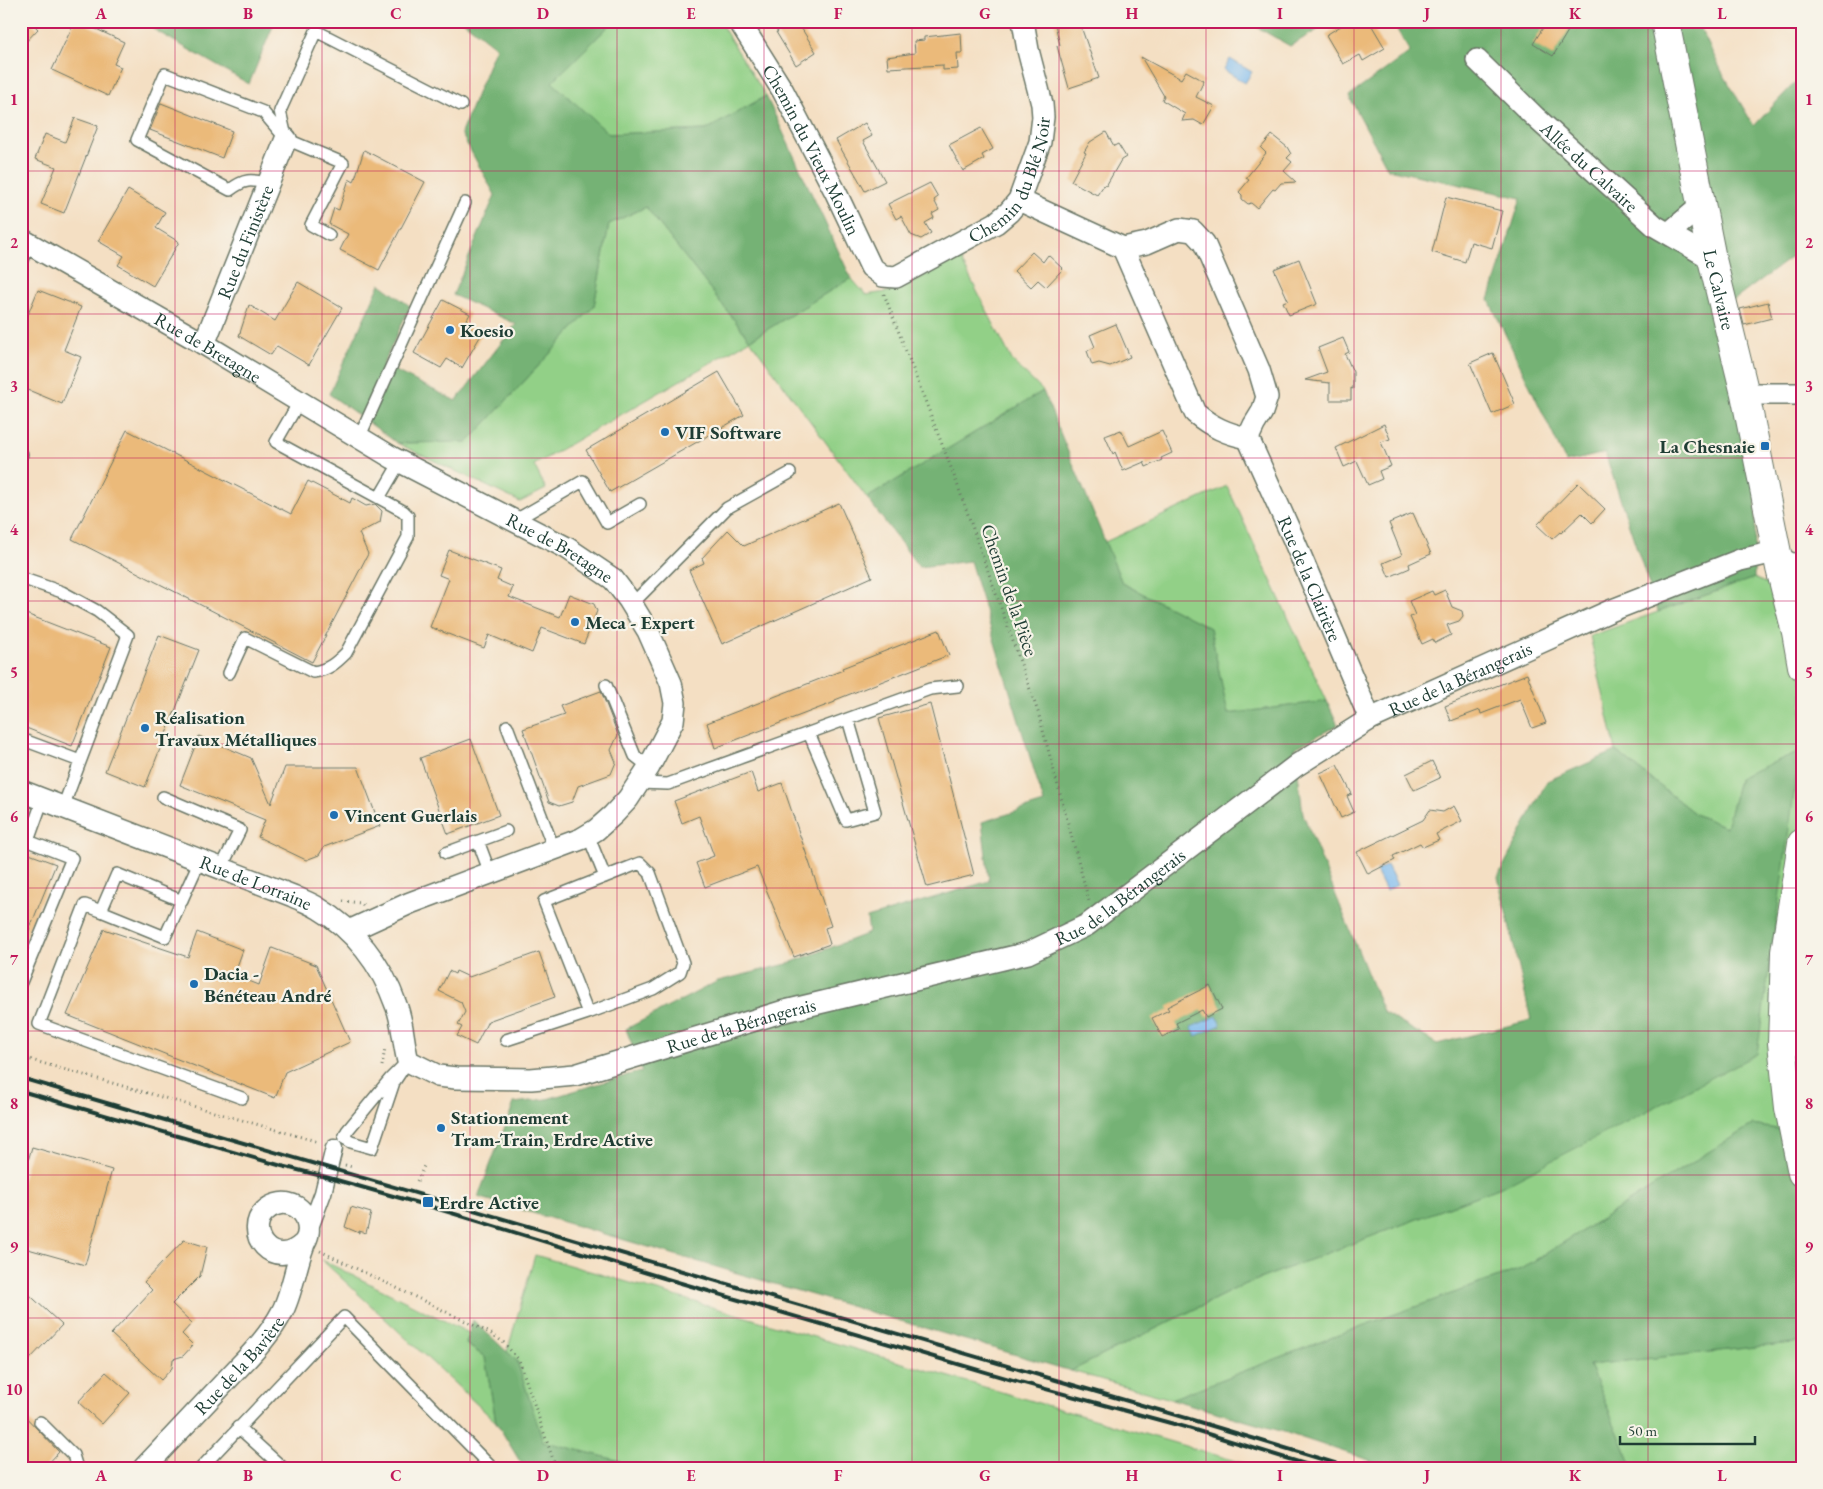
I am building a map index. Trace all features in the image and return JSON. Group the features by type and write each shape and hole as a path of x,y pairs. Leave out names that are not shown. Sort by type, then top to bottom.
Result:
{"street":[{"name":"Chemin du Vieux Moulin","path":"739,21 783,91 836,193 871,267 883,276"},
{"name":"Chemin du Blé Noir","path":"883,276 896,277 996,223 1019,200 1040,142 1043,117 1042,104 1028,50 1023,21"},
{"name":"Le Calvaire","path":"1664,21 1712,259 1745,394 1790,561 1796,632 1802,666"},
{"name":"Allée du Calvaire","path":"1477,60 1535,117 1655,226 1712,259"},
{"name":"Rue du Finistère","path":"204,344 286,139"},
{"path":"1019,200 1124,248 1147,243 1179,229 1193,231 1204,243 1259,370 1267,397 1262,412 1248,438 1228,434 1209,425 1195,414 1124,248"},
{"path":"1669,234 1701,206"},
{"name":"Rue de Bretagne","path":"25,242 204,344 400,462 566,548 613,579 632,604 648,631 670,683 675,703 673,721 644,775 628,799 613,815 588,835 554,850 410,904 349,931"},
{"path":"1745,394 1802,394"},
{"name":"Rue de la Clairière","path":"1248,438 1293,538 1370,720"},
{"name":"Rue de la Bérangerais","path":"408,1061 438,1076 456,1078 531,1079 576,1075 781,1012 1028,954 1087,925 1297,765 1370,720 1610,611 1740,560 1766,554 1790,561"},
{"name":"Rue de Lorraine","path":"21,790 293,896 318,908 349,931 379,968 397,1006 408,1061"},
{"path":"1802,843 1785,952 1782,1042 1789,1108 1802,1173"},
{"name":"Rue de la Bavière","path":"144,1468 265,1339 283,1310 336,1149"}],"lane":[{"path":"286,139 280,111 316,31 461,105"},
{"path":"268,184 254,180 240,182 230,190 137,140 165,74 263,112 286,139 343,162 311,225 329,235"},
{"path":"359,438 465,203"},
{"path":"21,264 25,242"},
{"path":"228,673 246,638 314,672 325,670 346,653 408,537 408,516 403,511 276,442 299,402"},
{"path":"379,498 400,462"},
{"path":"632,604 727,508 790,473"},
{"path":"514,521 583,481 607,523 640,504"},
{"path":"21,578 71,597 97,611 128,635 63,807"},
{"path":"606,685 644,775 668,784 930,689 958,686"},
{"path":"809,733 846,820 875,812 848,719"},
{"path":"507,726 554,850"},
{"path":"21,739 80,761"},
{"path":"163,796 240,830 221,868"},
{"path":"21,982 72,858 28,841 43,799"},
{"path":"446,853 506,831"},
{"path":"588,835 605,877"},
{"path":"478,841 490,874"},
{"path":"200,860 165,937 85,905 39,1024 242,1098"},
{"path":"506,1040 588,1013 653,988 680,972 683,963 650,873 640,863 544,901 588,1013"},
{"path":"101,911 117,874 182,901"},
{"path":"336,1149 351,1142 372,1148 394,1082 408,1061"},
{"path":"336,1149 348,1130 390,1079 408,1061"},
{"path":"201,1468 344,1317 487,1466"},
{"path":"40,1422 72,1455 78,1468"},
{"path":"238,1427 283,1468"}],"path":[{"name":"Chemin de la Pièce","path":"883,276 883,293 959,487 1038,712 1090,906 1097,918"},
{"path":"21,1057 336,1149"},
{"path":"417,1181 424,1166"},
{"path":"306,1239 333,1256 490,1333 503,1342 519,1360 556,1468"}],"green space":[{"path":"155,21 275,21 249,84 153,29"},
{"path":"463,21 614,21 552,82 609,134 706,130 766,96 851,278 750,340 646,207 609,224 594,306 468,442 397,443 329,394 380,284 410,306 383,365 456,401 516,324 453,295 495,195 461,133 496,47"},
{"path":"614,21 719,21 766,96 706,130 609,134 551,82"},
{"path":"1246,21 1333,21 1290,46"},
{"path":"1392,21 1697,21 1721,70 1754,126 1802,75 1802,249 1717,313 1756,491 1754,578 1658,612 1605,453 1566,462 1489,300 1521,198 1388,169 1349,96 1410,52"},
{"path":"646,207 750,340 534,465 546,489 520,502 397,443 468,442 594,306 609,224"},
{"path":"959,256 1013,362 1043,391 867,498 750,340 851,278 866,295 899,290"},
{"path":"1043,391 1122,583 1210,628 1228,714 1327,701 1338,725 1295,748 1303,814 1383,1012 1437,1044 1531,1020 1498,877 1547,781 1616,751 1695,814 1726,827 1740,777 1800,751 1757,1054 1501,1187 1241,1286 1071,1371 478,1197 514,1103 547,1099 642,1071 626,1029 718,981 787,964 869,933 867,918 989,881 982,822 1044,803 970,561 919,567 867,498"},
{"path":"1227,486 1327,701 1228,714 1210,628 1122,583 1105,542"},
{"path":"1754,578 1802,600 1802,1133 1752,1125 1521,1269 1362,1326 1171,1399 1071,1371 1241,1286 1501,1187 1800,752 1740,777 1726,827 1695,814 1616,751 1590,636"},
{"path":"1752,1125 1802,1133 1802,1342 1589,1365 1633,1468 1393,1468 1284,1432 1171,1399 1362,1326 1521,1269"},
{"path":"535,1255 1260,1468 623,1468 620,1461 542,1441 517,1361 507,1352"},
{"path":"322,1260 469,1333 466,1344 485,1357 496,1422"},
{"path":"473,1320 517,1361 543,1441 620,1461 623,1468 524,1468 496,1422 485,1357 466,1344"},
{"path":"1802,1342 1802,1468 1633,1468 1589,1365"}],"water":[{"path":"1230,59 1252,72 1245,83 1224,70"},
{"path":"1387,865 1397,885 1386,891 1376,871"},
{"path":"1217,1016 1221,1025 1196,1036 1191,1027"}],"building":[{"path":"21,21 30,21 38,29 21,47"},
{"path":"75,21 79,21 124,42 114,64 121,67 108,96 52,70"},
{"path":"772,21 797,21 816,52 796,65 776,32 778,32"},
{"path":"1054,21 1079,21 1099,78 1069,88 1057,46 1060,45"},
{"path":"1349,21 1369,21 1385,48 1363,61 1360,55 1343,64 1326,35"},
{"path":"1547,21 1574,21 1553,56 1533,44"},
{"path":"961,33 962,53 957,53 958,69 943,70 943,65 888,68 887,57 915,53 914,41 924,40 924,37"},
{"path":"1141,57 1181,79 1186,71 1204,81 1196,97 1214,106 1203,125 1194,120 1182,121 1185,114 1162,100 1164,96"},
{"path":"161,103 232,131 222,158 150,130"},
{"path":"75,118 98,126 64,213 41,204 56,167 35,159 45,134 65,142"},
{"path":"865,123 872,136 863,141 885,181 865,191 836,140"},
{"path":"981,128 993,149 982,155 984,159 963,171 949,145"},
{"path":"1106,132 1114,146 1118,144 1126,157 1121,160 1106,186 1104,185 1097,195 1071,181 1090,142"},
{"path":"1272,135 1287,147 1291,154 1287,158 1292,162 1284,171 1296,182 1281,183 1275,190 1273,189 1257,208 1242,199 1242,195 1239,192 1249,180 1246,178 1266,153 1261,148"},
{"path":"364,150 425,182 379,270 340,250 348,234 329,224 334,208 339,210 349,179 354,182"},
{"path":"930,183 938,197 934,200 939,210 932,214 934,218 925,223 931,233 921,239 911,235 901,216 896,219 888,204"},
{"path":"128,190 165,212 156,228 179,242 153,286 118,265 124,256 98,241"},
{"path":"1446,197 1502,211 1492,248 1471,242 1465,262 1432,252"},
{"path":"1032,252 1043,262 1048,255 1063,269 1046,287 1038,280 1031,287 1014,271"},
{"path":"1299,259 1317,304 1289,315 1283,302 1288,300 1274,269"},
{"path":"298,282 342,308 309,365 277,346 271,355 239,336 249,305 275,321"},
{"path":"38,290 81,307 64,350 81,357 62,404 21,387 21,331"},
{"name":"Koesio","path":"443,300 470,314 464,325 481,335 462,368 447,359 441,368 414,353"},
{"path":"1768,302 1772,318 1744,325 1740,309"},
{"path":"1116,324 1130,357 1110,366 1099,363 1092,365 1087,351 1095,347 1090,335"},
{"path":"1343,338 1349,352 1345,354 1353,372 1351,400 1330,400 1330,383 1305,380 1327,372 1318,348"},
{"path":"1493,353 1515,404 1492,414 1470,363"},
{"name":"VIF Software","path":"719,372 744,415 610,492 586,450"},
{"path":"1384,424 1390,439 1381,442 1391,466 1379,471 1382,479 1368,485 1357,461 1344,467 1336,448"},
{"path":"127,430 291,514 308,481 350,503 352,498 366,506 375,504 382,511 380,522 359,533 368,554 312,662 72,539"},
{"path":"1121,430 1129,446 1162,431 1172,453 1146,467 1144,462 1123,471 1115,452 1113,454 1105,436"},
{"path":"1578,483 1605,509 1592,523 1582,513 1552,539 1537,525"},
{"path":"839,503 872,577 722,644 689,570 704,563 702,558 728,530 744,546"},
{"path":"1413,513 1431,554 1409,564 1410,568 1389,577 1383,563 1402,555 1389,523"},
{"path":"449,550 501,570 497,580 513,587 509,597 560,617 569,594 594,604 597,611 584,644 542,628 532,653 489,635 484,648 430,627 449,579 439,575"},
{"path":"1445,590 1452,607 1462,611 1463,616 1459,621 1447,625 1451,635 1435,643 1433,639 1422,644 1410,617 1415,615 1409,601 1432,591 1434,595"},
{"path":"21,612 111,647 72,746 21,726"},
{"path":"939,630 949,655 835,700 835,702 715,748 707,723"},
{"name":"Réalisation Travaux Métalliques","path":"159,635 199,650 145,787 105,771"},
{"path":"1527,674 1546,723 1532,728 1520,699 1481,714 1480,710 1451,721 1445,706"},
{"path":"601,691 618,735 611,750 616,762 611,774 578,786 572,802 559,806 549,802 523,729 564,715 560,706"},
{"path":"930,704 974,875 927,887 879,718"},
{"path":"199,736 251,758 271,804 285,767 358,767 380,826 324,847 319,855 306,860 258,837 265,820 180,785"},
{"path":"471,739 499,815 448,834 420,758"},
{"path":"1432,761 1440,778 1414,790 1406,774"},
{"path":"1337,765 1352,794 1347,796 1354,812 1341,818 1320,773"},
{"path":"751,772 758,792 782,783 831,926 825,928 830,944 794,957 757,867 705,887 696,863 714,856 699,816 682,823 674,801"},
{"path":"1454,806 1462,821 1436,834 1439,840 1423,847 1420,843 1393,856 1395,860 1368,874 1357,852 1423,820 1430,810 1443,812"},
{"path":"21,851 56,864 22,947 21,947"},
{"path":"104,929 188,957 197,932 243,950 234,975 259,985 272,948 316,965 350,1042 285,1072 275,1098 67,1015"},
{"path":"539,952 555,997 488,1021 476,1045 457,1036 462,1027 458,1025 465,1012 461,1002 439,991 449,971 455,974 456,971 469,977"},
{"path":"1210,985 1222,1009 1206,1017 1202,1010 1176,1023 1179,1029 1162,1037 1152,1018 1169,1010 1167,1007"},
{"path":"32,1147 112,1170 85,1265 21,1247 21,1185"},
{"path":"351,1207 371,1213 366,1233 359,1231 359,1233 345,1227"},
{"path":"184,1240 207,1247 200,1276 172,1304 192,1323 182,1334 193,1345 183,1356 173,1359 172,1368 161,1380 111,1334 152,1290 144,1282"},
{"path":"21,1287 62,1325 29,1360 21,1353"},
{"path":"106,1372 130,1393 102,1424 78,1402"},
{"path":"21,1412 59,1452 44,1468 21,1468"}],"railway":[{"path":"21,1078 1186,1418 1351,1468"},
{"path":"21,1091 432,1207 657,1276 1009,1379 1185,1427 1318,1468"}],"place":[{"name":"Koesio","path":"450,330"},
{"name":"VIF Software","path":"665,432"},
{"name":"La Chesnaie","path":"1765,446"},
{"name":"Meca - Expert","path":"575,622"},
{"name":"Réalisation Travaux Métalliques","path":"145,728"},
{"name":"Vincent Guerlais","path":"334,815"},
{"name":"Dacia - Bénéteau André","path":"194,984"},
{"name":"Stationnement Tram-Train, Erdre Active","path":"441,1128"},
{"name":"Erdre Active","path":"428,1202"}]}
